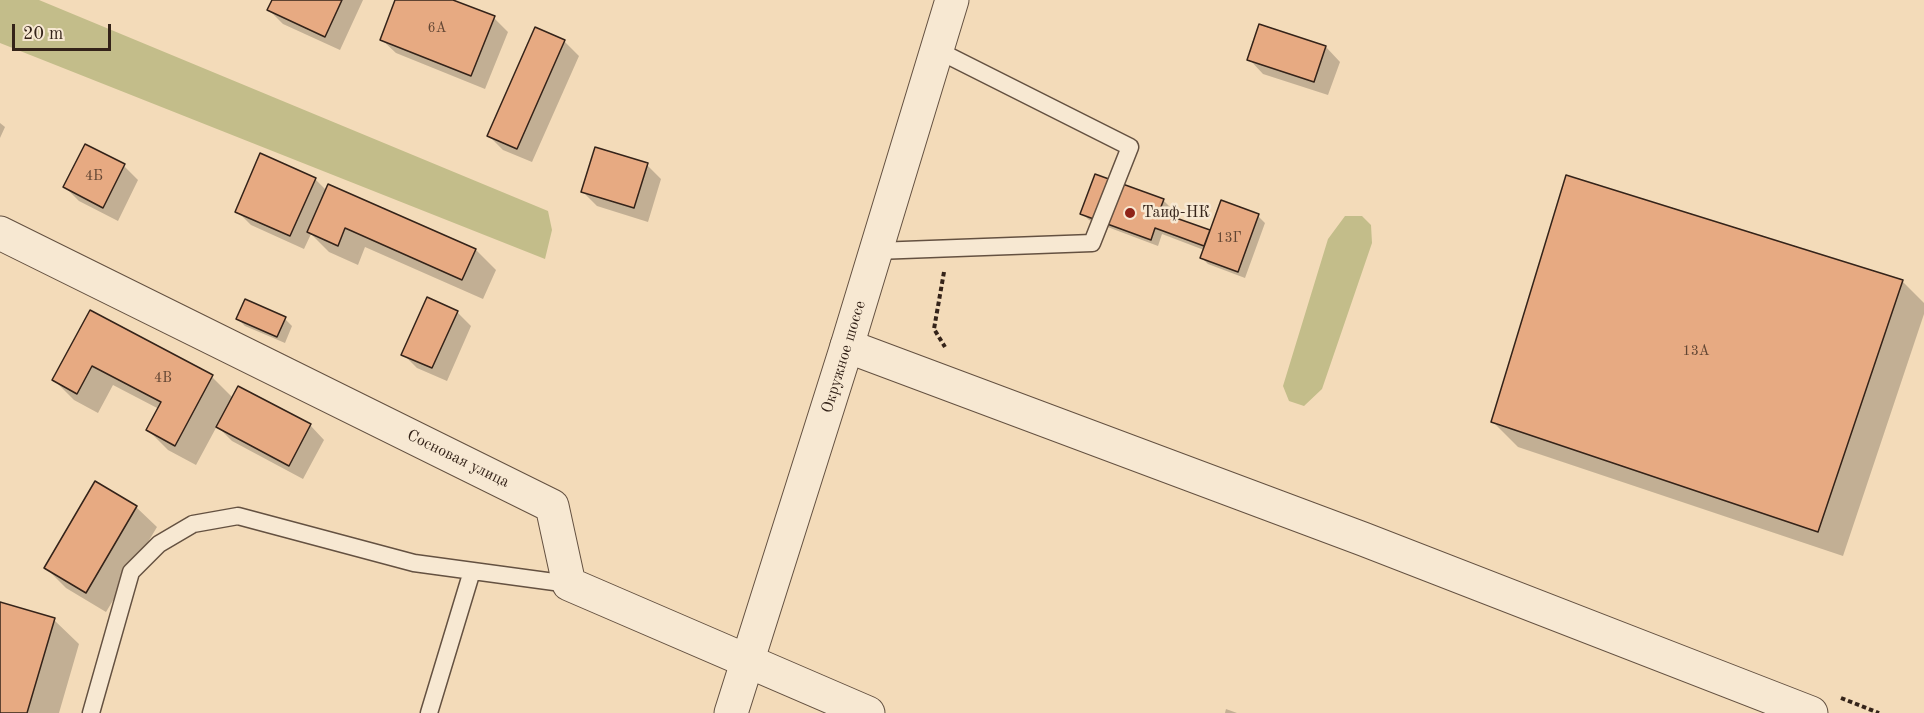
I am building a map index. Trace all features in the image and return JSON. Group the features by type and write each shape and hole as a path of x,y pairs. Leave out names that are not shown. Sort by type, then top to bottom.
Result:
{"street":[{"name":"Окружное шоссе","path":"731,713 848,346 952,0"},
{"name":"Сосновая улица","path":"4,240 552,506 569,584"},
{"path":"848,346 1363,539 1811,713"},
{"path":"569,584 868,713"}],"lane":[{"path":"876,251 1092,243 1130,147 937,50"},
{"path":"91,713 131,572 159,544 193,524 238,516 414,563 569,584"},
{"path":"429,713 472,571"}],"shaded area":[{"path":"0,0 39,0 548,211 552,230 545,259 0,43"},
{"path":"1345,216 1362,216 1371,225 1372,243 1322,389 1304,406 1289,401 1283,386 1328,239"}],"building":[{"path":"272,0 342,0 325,37 267,10"},
{"path":"395,0 453,0 495,16 471,76 380,40"},
{"path":"1259,24 1326,46 1314,82 1247,60"},
{"path":"535,27 565,40 517,149 487,136"},
{"path":"85,144 125,164 103,208 63,187"},
{"path":"595,147 648,163 634,208 581,192"},
{"path":"260,153 316,178 290,236 235,212"},
{"path":"1095,174 1164,199 1159,212 1210,230 1204,246 1155,228 1151,240 1080,214"},
{"path":"1566,175 1903,280 1818,532 1491,422"},
{"path":"328,184 476,249 462,280 345,228 338,246 307,232"},
{"path":"1221,200 1259,214 1238,272 1200,258"},
{"path":"427,297 458,311 432,368 401,355"},
{"path":"245,299 286,317 277,337 236,319"},
{"path":"90,310 213,375 175,446 146,430 161,402 92,366 77,394 52,380"},
{"path":"238,386 311,424 289,466 216,427"},
{"path":"95,481 137,506 86,593 44,568"},
{"path":"0,602 55,618 27,713 0,713"}],"place":[{"name":"Таиф-НК","path":"1130,213"}]}
